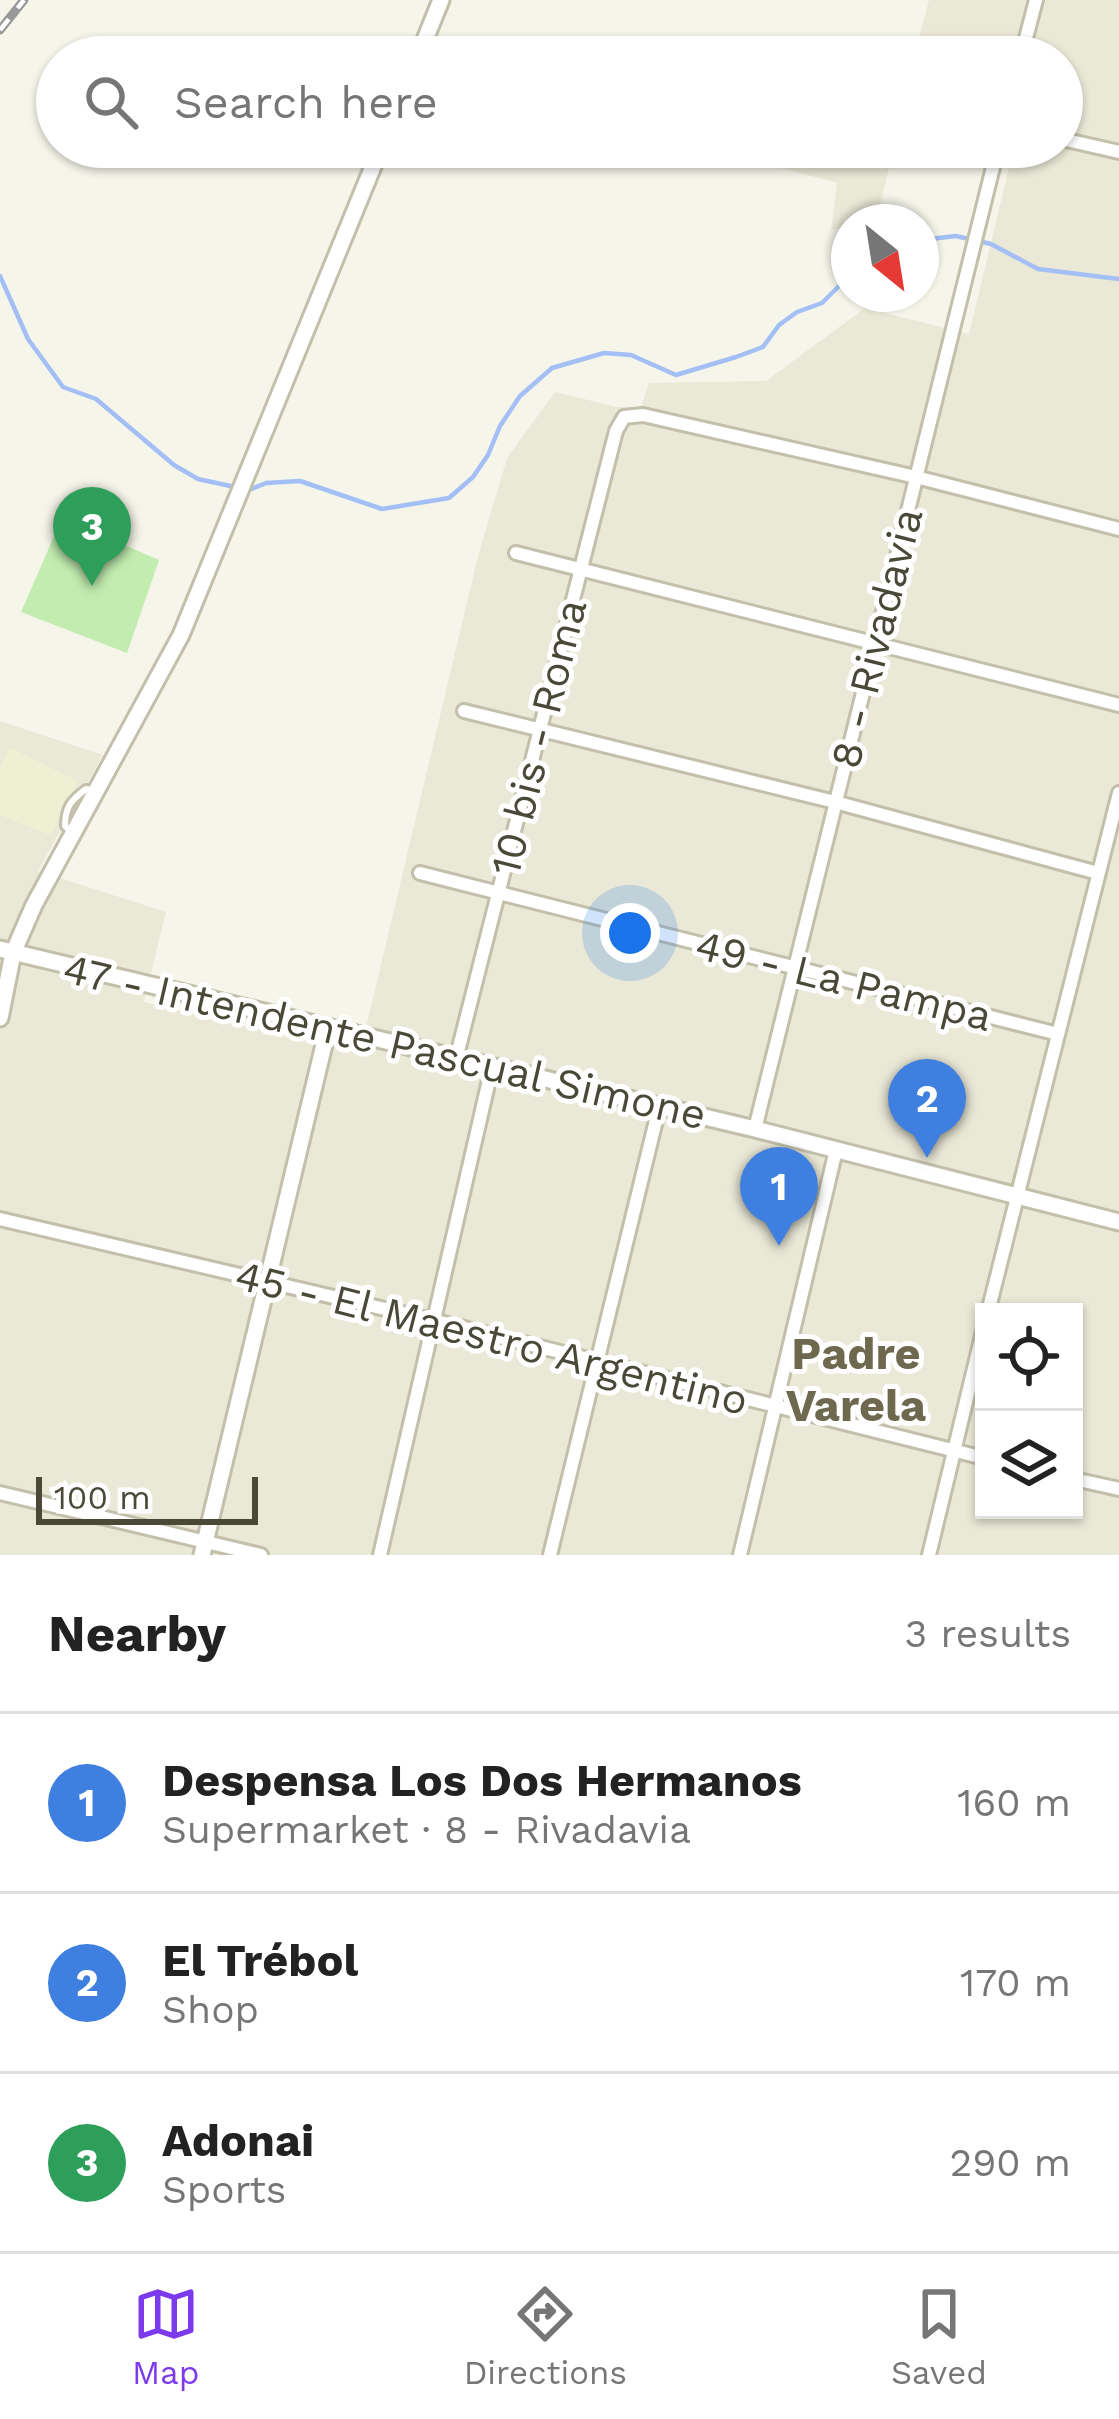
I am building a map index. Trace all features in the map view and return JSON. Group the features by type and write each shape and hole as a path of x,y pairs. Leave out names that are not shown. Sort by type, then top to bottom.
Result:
{"street":[{"path":"426,36 441,0"},
{"path":"1027,36 1036,0"},
{"path":"1083,144 1119,152"},
{"path":"0,1018 7,951 181,635 372,168"},
{"name":"8 - Rivadavia","path":"755,1129 993,168"},
{"name":"10 bis - Roma","path":"456,1059 616,431 625,417 643,416 916,477"},
{"path":"916,477 1119,529"},
{"path":"516,553 1119,705"},
{"path":"464,711 542,734 836,802 1098,873"},
{"path":"990,1303 1119,793"},
{"name":"49 - La Pampa","path":"420,873 1058,1034"},
{"name":"47 - Intendente Pascual Simone","path":"7,951 755,1129 1119,1222"},
{"path":"203,1548 328,1028"},
{"path":"380,1555 492,1067"},
{"path":"550,1555 659,1108"},
{"path":"740,1555 836,1150"},
{"name":"45 - El Maestro Argentino","path":"0,1219 431,1320 975,1456"},
{"path":"929,1555 975,1364"},
{"path":"1083,1481 1119,1489"},
{"path":"0,1492 203,1548 261,1555"}],"shaded area":[{"path":"929,0 1119,0 1119,1555 0,1555 0,721 103,755 38,871 166,912 144,1002 360,1053 478,556 507,458 555,392 617,407 641,407 649,383 766,381 860,312 881,312 969,334 1009,168 1083,168 1083,36 920,36"},
{"path":"782,168 889,168 880,204 834,204 837,183"},
{"path":"10,748 78,781 50,835 0,815 0,766"}],"green space":[{"path":"62,518 159,560 127,653 21,612"}],"waterway":[{"path":"939,238 956,236 991,244 1038,269 1119,279"},
{"path":"0,276 28,339 63,387 96,399 174,465 198,479 249,490 266,483 300,481 382,509 449,498 473,477 520,396 552,368 604,353 631,355 676,375 763,347 779,325 831,294"}],"railway":[{"path":"0,30 24,0"}],"place":[{"name":"Adonai","path":"92,586"},
{"name":"El Trébol","path":"927,1158"},
{"name":"Despensa Los Dos Hermanos","path":"779,1246"}],"district":[{"name":"Padre Varela","path":"856,1379"}]}
